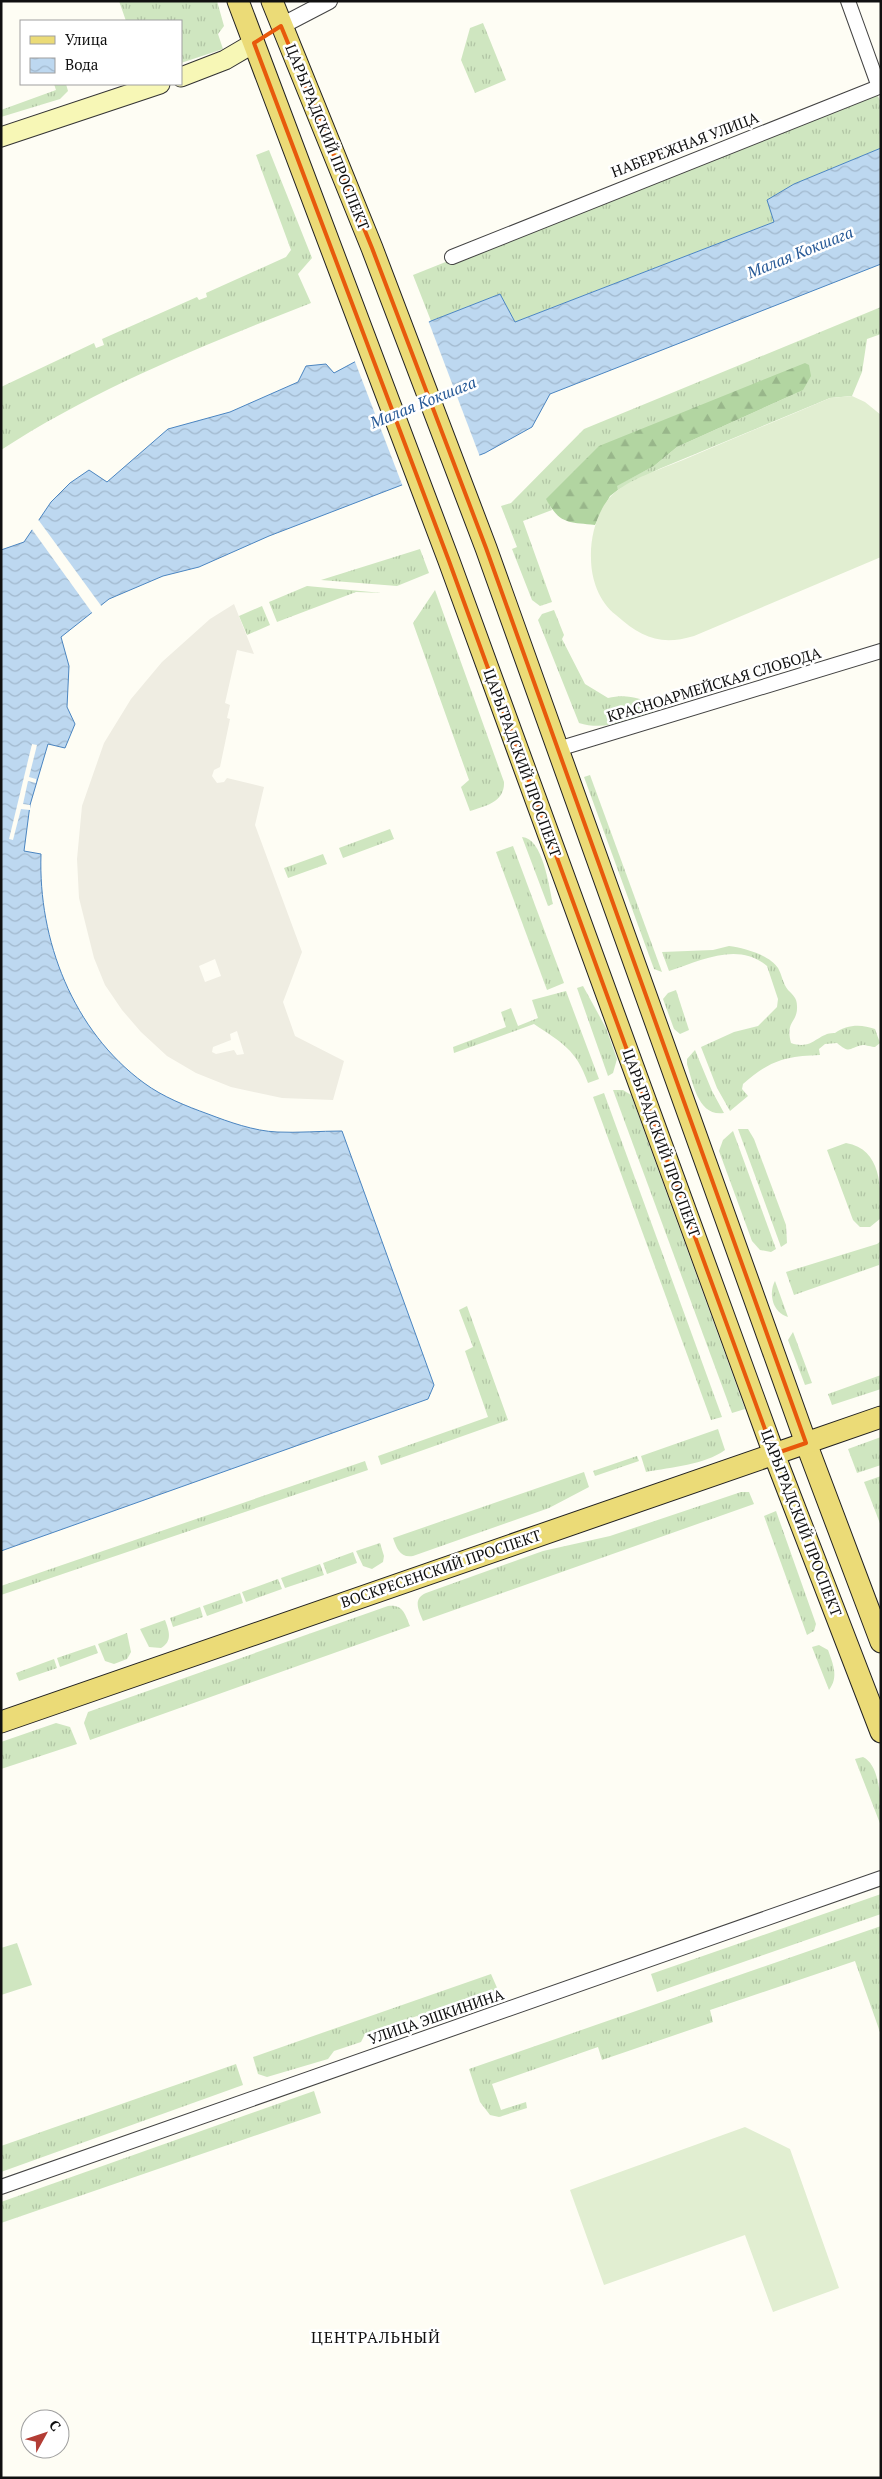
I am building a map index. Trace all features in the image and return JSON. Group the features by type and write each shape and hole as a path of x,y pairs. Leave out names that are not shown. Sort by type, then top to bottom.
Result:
{"main road":[{"path":"238,1 254,43"},
{"name":"ЦАРЬГРАДСКИЙ ПРОСПЕКТ","path":"272,1 372,248 486,548 558,749"},
{"path":"182,77 225,60 281,26"},
{"name":"ЦАРЬГРАДСКИЙ ПРОСПЕКТ","path":"254,43 450,561 774,1454 879,1728"},
{"path":"1,137 157,85"},
{"path":"558,749 806,1443 881,1642"},
{"name":"ВОСКРЕСЕНСКИЙ ПРОСПЕКТ","path":"1,1722 881,1417"}],"street":[{"path":"281,26 329,1"},
{"path":"848,1 880,86"},
{"name":"НАБЕРЕЖНАЯ УЛИЦА","path":"452,257 502,235 880,86"},
{"name":"КРАСНОАРМЕЙСКАЯ СЛОБОДА","path":"558,749 881,652"},
{"name":"УЛИЦА ЭШКИНИНА","path":"1,2187 881,1878"}],"highlighted area":[{"path":"281,26 372,248 486,548 806,1443 774,1454 449,561 254,43"}],"green space":[{"path":"119,1 217,1 224,26 218,34 223,49 182,63 182,20 126,20"},
{"path":"483,23 506,80 475,93 461,60 470,28"},
{"path":"54,85 66,85 68,91 60,99 1,117 1,110 56,90"},
{"path":"875,91 881,102 881,148 794,184 768,200 774,222 515,322 500,294 431,321 413,275"},
{"path":"269,150 312,258 298,274 311,303 191,351 114,387 75,406 1,450 1,387 94,343 96,348 104,345 102,339 197,297 199,300 207,297 206,293 286,257 291,250 256,155"},
{"path":"881,307 881,334 867,339 862,372 852,396 830,398 659,469 618,490 616,486 654,466 677,447 803,390 547,499 552,510 523,521 552,602 540,606 532,600 512,549 517,547 501,506 511,503 584,429"},
{"path":"805,363 809,365 811,376 803,390 677,447 654,466 617,486 618,490 610,496 595,525 566,521 556,514 546,499 599,446"},
{"path":"852,396 865,402 881,415 881,557 694,636 682,639 662,640 652,638 625,623 610,610 594,582 591,550 598,516 612,495 627,484 646,475 830,398"},
{"path":"420,549 429,573 397,586 321,580"},
{"path":"307,586 382,593 356,592 277,622 269,602"},
{"path":"435,590 504,782 498,799 488,805 470,811 461,787 469,780 413,623"},
{"path":"262,606 270,625 247,635 239,616"},
{"path":"554,610 564,635 562,639 585,684 608,698 626,696 644,700 655,706 653,714 607,725 598,726 579,723 538,620 542,614"},
{"path":"590,775 662,972 654,969 584,777"},
{"path":"390,829 394,839 343,858 339,848"},
{"path":"522,837 529,839 540,854 553,904 548,906"},
{"path":"513,846 564,983 547,990 496,852"},
{"path":"323,854 327,864 288,878 284,868"},
{"path":"729,946 749,950 763,956 778,968 785,985 797,1003 796,1016 790,1030 791,1043 805,1045 824,1035 835,1033 850,1026 865,1026 875,1029 880,1043 875,1047 863,1045 850,1049 845,1049 837,1043 825,1044 819,1049 820,1055 778,1061 761,1070 743,1084 742,1089 748,1096 730,1111 717,1088 701,1047 734,1032 758,1026 777,1007 778,999 767,966 756,959 744,955 731,954 706,958 669,971 662,952 713,950"},
{"path":"583,986 606,1028 617,1059 613,1073 608,1076 577,988"},
{"path":"676,990 689,1030 680,1034 674,1029 663,999 668,993"},
{"path":"566,991 599,1079 588,1083 573,1054 560,1042 534,1024 454,1053 453,1047 506,1027 501,1012 511,1008 518,1026 538,1018 532,1000"},
{"path":"695,1050 712,1091 724,1113 715,1113 708,1110 702,1104 694,1089 687,1059"},
{"path":"613,1090 623,1090 631,1095 745,1409 732,1413"},
{"path":"604,1093 722,1417 711,1420 593,1097"},
{"path":"738,1129 748,1129 754,1139 786,1225 787,1243 781,1247"},
{"path":"733,1131 776,1249 771,1252 760,1250 752,1241 719,1151 723,1140"},
{"path":"846,1143 858,1147 867,1153 873,1161 877,1172 881,1194 881,1218 870,1227 860,1227 853,1220 827,1150"},
{"path":"881,1241 879,1265 794,1295 786,1272 877,1244"},
{"path":"775,1281 788,1317 779,1312 773,1302 772,1292"},
{"path":"467,1306 508,1420 381,1465 378,1456 488,1417 465,1351 473,1347 459,1310"},
{"path":"793,1332 812,1383 805,1385 788,1340"},
{"path":"881,1375 881,1389 832,1405 828,1394"},
{"path":"718,1429 725,1450 717,1455 687,1465 646,1472 641,1456"},
{"path":"881,1437 881,1465 857,1473 848,1449"},
{"path":"637,1456 639,1461 595,1476 593,1471"},
{"path":"365,1461 368,1470 1,1595 1,1586"},
{"path":"584,1472 589,1487 549,1508 413,1556 402,1554 393,1538"},
{"path":"881,1476 881,1526 864,1482"},
{"path":"741,1492 749,1492 754,1504 423,1621 418,1602 426,1593 543,1551 610,1536"},
{"path":"776,1511 816,1624 814,1631 807,1635 764,1516"},
{"path":"380,1543 384,1556 383,1562 372,1569 363,1566 356,1551"},
{"path":"353,1552 357,1563 327,1574 323,1563"},
{"path":"320,1564 324,1575 285,1588 281,1578"},
{"path":"278,1579 282,1589 246,1602 242,1592"},
{"path":"240,1593 243,1603 207,1616 203,1606"},
{"path":"388,1606 400,1608 410,1626 90,1740 84,1723 88,1712"},
{"path":"200,1607 203,1617 173,1627 170,1618"},
{"path":"165,1620 169,1639 161,1648 149,1647 140,1629"},
{"path":"127,1633 131,1652 127,1659 114,1664 105,1661 98,1644"},
{"path":"95,1645 98,1653 60,1667 57,1658"},
{"path":"819,1645 828,1650 833,1665 834,1680 829,1690 812,1647"},
{"path":"54,1659 57,1668 19,1681 16,1673"},
{"path":"56,1723 70,1727 77,1744 1,1769 1,1742"},
{"path":"863,1757 874,1769 877,1778 881,1826 855,1759"},
{"path":"881,1894 881,1914 657,1992 651,1974"},
{"path":"881,1926 881,2035 855,1961 710,2010 713,2022 602,2060 598,2047 492,2084 501,2110 526,2102 527,2108 499,2117 490,2115 480,2102 469,2069"},
{"path":"17,1943 32,1985 1,1995 1,1948"},
{"path":"491,1974 498,1990 491,1999 425,2023 417,2016 365,2034 361,2042 334,2051 328,2059 267,2077 258,2074 253,2057"},
{"path":"236,2064 243,2085 1,2172 1,2146"},
{"path":"314,2091 321,2113 1,2223 1,2202"},
{"path":"745,2127 790,2149 839,2288 773,2312 745,2235 604,2285 570,2190"}],"shaded area":[{"path":"234,604 254,654 237,650 225,703 230,705 227,718 230,719 220,767 214,770 212,776 217,783 224,782 227,778 264,787 255,825 302,952 283,1002 295,1036 344,1061 333,1100 282,1098 231,1087 196,1073 167,1056 141,1032 122,1010 105,985 94,958 79,898 77,859 82,806 104,743 131,699 162,662 210,619","holes":["215,959 221,976 205,982 199,966","237,1031 244,1054 237,1055 234,1050 216,1054 212,1052 213,1047 231,1040 230,1034"]}],"water":[{"name":"Малая Кокшага","path":"881,148 881,264 550,394 532,427 485,453 269,536 199,567 163,576 109,599 61,637 69,666 67,707 75,724 65,748 48,744 30,805 24,851 41,854 46,919 54,951 65,981 79,1010 119,1062 159,1093 216,1117 259,1130 285,1132 342,1131 434,1385 428,1399 1,1551 1,550 24,542 51,502 70,483 89,470 107,482 168,429 230,412 298,382 306,366 326,364 334,373 431,321 500,294 515,322 774,222 767,200 794,184"}],"pier":[{"path":"428,320 480,457 403,487 354,359"},
{"path":"37,518 102,607 93,614 31,528"},
{"path":"32,744 37,745 29,777 36,779 36,783 28,781 23,804 30,805 30,810 21,809 13,840 9,839"}],"district":[{"name":"ЦЕНТРАЛЬНЫЙ","path":"376,2337"}]}
